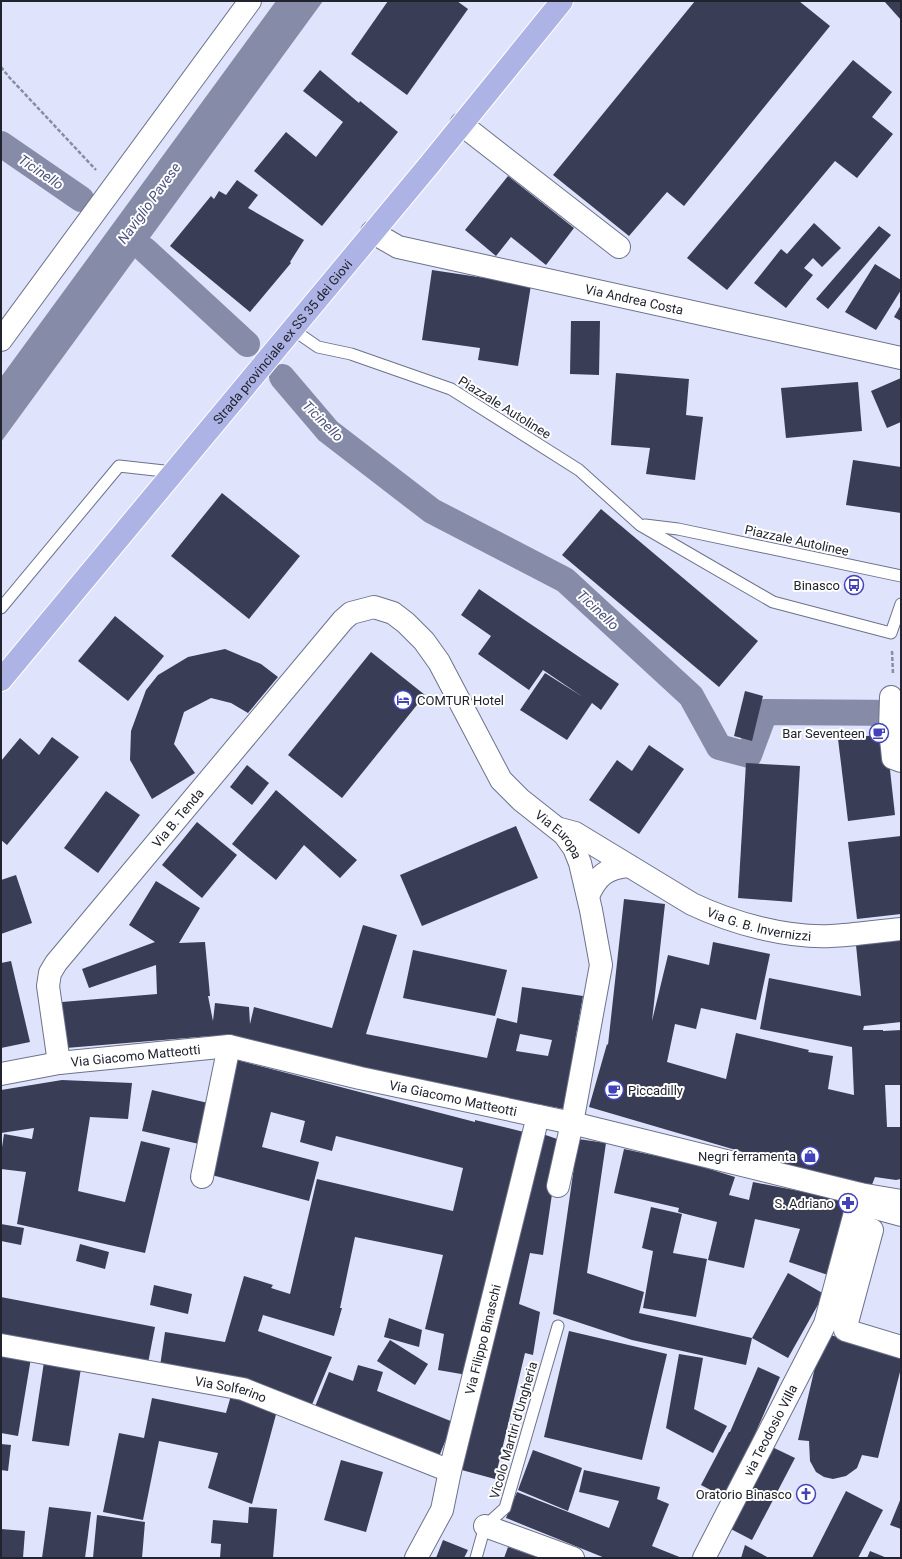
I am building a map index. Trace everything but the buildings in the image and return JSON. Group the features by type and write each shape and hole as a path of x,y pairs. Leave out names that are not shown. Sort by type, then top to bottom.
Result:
{"main road":[{"name":"Strada provinciale ex SS 35 dei Giovi","path":"1,680 562,1"}],"street":[{"path":"1,340 250,1"},
{"path":"461,124 619,247"},
{"name":"Via Andrea Costa","path":"372,232 398,247 901,358"},
{"name":"Via Europa","path":"374,607 393,613 406,623 424,641 439,662 501,780 521,800 564,834 574,848 580,863 601,965 572,1123 558,1186"},
{"name":"Via B. Tenda","path":"59,1063 48,986 50,973 53,968 343,620 351,613 374,607"},
{"path":"892,688 890,729 893,758 901,761"},
{"name":"Via G. B. Invernizzi","path":"558,829 575,833 692,904 710,913 736,922 805,935 831,936 901,929"},
{"path":"588,896 594,882 602,875 610,870 629,866"},
{"path":"202,1177 230,1046"},
{"name":"Via Giacomo Matteotti","path":"1,1074 59,1063 230,1046 360,1078 572,1123 860,1194 901,1201"},
{"name":"Via Filippo Binaschi","path":"416,1558 442,1510 450,1471 538,1116"},
{"name":"via Teodosio Villa","path":"704,1558 825,1324 860,1194"},
{"path":"901,1215 868,1206 865,1208 860,1226 872,1230 845,1330 901,1347"},
{"name":"Via Solferino","path":"1,1345 243,1389 450,1471"},
{"path":"484,1526 574,1558"}],"lane":[{"name":"Piazzale Autolinee","path":"292,328 318,347 351,354 451,389 579,470 640,525 773,602 892,633"},
{"path":"1,608 119,466 173,472"},
{"name":"Piazzale Autolinee","path":"640,525 678,529 901,576"},
{"path":"892,633 901,604"},
{"name":"Vicolo Martiri d'Ungheria","path":"484,1526 504,1508 558,1326"},
{"path":"476,1558 484,1526"}],"path":[{"path":"1,67 14,83 114,187"},
{"path":"892,633 892,688"}],"water":[{"name":"Naviglio Pavese","path":"276,1 323,1 1,442 1,377"}],"waterway":[{"name":"Ticinello","path":"1,144 81,199"},
{"name":"Ticinello","path":"145,250 247,344"},
{"name":"Ticinello","path":"282,377 328,431 432,511 565,580 691,696 719,747 749,755 765,712 901,713"}],"place":[{"name":"Binasco","path":"854,585"},
{"name":"COMTUR Hotel","path":"403,700"},
{"name":"Bar Seventeen","path":"879,733"},
{"name":"Piccadilly","path":"614,1090"},
{"name":"Negri ferramenta","path":"810,1156"},
{"name":"S. Adriano","path":"848,1203"},
{"name":"Oratorio Binasco","path":"806,1494"}]}
